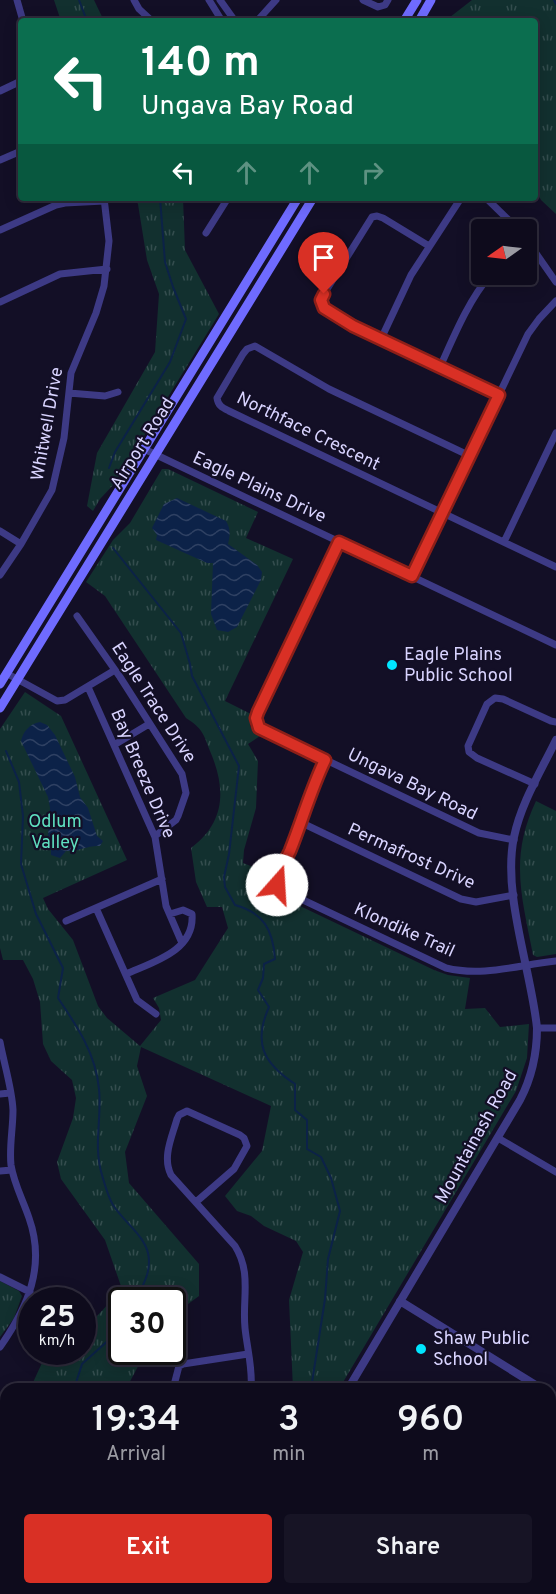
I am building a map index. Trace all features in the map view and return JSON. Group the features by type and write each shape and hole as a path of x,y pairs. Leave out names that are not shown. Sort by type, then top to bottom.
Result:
{"main road":[{"path":"406,18 417,0"},
{"path":"421,18 431,0"},
{"name":"Airport Road","path":"0,684 296,201"},
{"name":"Airport Road","path":"0,708 311,201"}],"street":[{"path":"17,0 22,18"},
{"path":"134,0 139,9 149,18"},
{"path":"209,0 220,18"},
{"path":"220,0 233,18"},
{"path":"260,18 276,0"},
{"path":"363,0 378,7 385,5 388,0"},
{"path":"0,91 18,82"},
{"path":"0,160 18,152"},
{"path":"0,230 56,205 88,201"},
{"name":"Whitwell Drive","path":"0,575 21,544 52,489 64,438 73,365 99,304 107,269 109,241 104,201"},
{"path":"206,233 226,201"},
{"path":"381,339 411,275 459,201"},
{"path":"489,201 508,219"},
{"path":"429,246 383,218 375,216 368,219 322,296 322,304 324,308 353,326 499,395"},
{"path":"537,254 556,282"},
{"path":"0,302 60,274 107,269"},
{"path":"440,367 471,302 483,285"},
{"path":"412,576 528,334 556,301"},
{"name":"Northface Crescent","path":"443,513 229,411 218,403 220,393 243,354 247,349 255,346 329,389 470,456"},
{"path":"69,393 105,396 118,392"},
{"path":"504,542 556,433"},
{"name":"Eagle Plains Drive","path":"144,449 556,645"},
{"path":"443,513 556,567"},
{"path":"0,531 21,544"},
{"name":"Ungava Bay Road","path":"339,542 256,718 259,728 479,833 514,840"},
{"name":"Eagle Trace Drive","path":"77,615 179,768 186,790 176,820 155,836"},
{"path":"6,673 57,701 65,700 115,670"},
{"name":"Bay Breeze Drive","path":"88,687 155,836 166,906 182,943"},
{"path":"535,784 477,758 469,752 468,746 491,699 503,699 556,722"},
{"path":"114,745 149,724"},
{"name":"Mountainash Road","path":"352,1383 529,1082 534,1061 537,1029 511,865 519,819 556,740"},
{"path":"300,822 312,787 325,760"},
{"name":"Klondike Trail","path":"300,822 278,876 277,885 283,892 446,968 484,972 556,961"},
{"name":"Permafrost Drive","path":"300,822 461,899 480,902 514,895"},
{"path":"66,921 162,879"},
{"path":"96,908 137,1000 156,1014"},
{"path":"126,974 174,953 182,943 193,926 192,914 183,910 170,914"},
{"path":"537,1029 556,1028"},
{"path":"0,1042 13,1112 10,1152 12,1170 34,1234 35,1262 31,1287"},
{"path":"0,1094 10,1094"},
{"path":"196,1202 234,1169 247,1146 240,1135 187,1112 179,1115 177,1119 167,1165 171,1174 235,1246 242,1258 246,1274 245,1320 250,1383"},
{"path":"498,1138 556,1172"},
{"path":"0,1171 12,1170"},
{"path":"0,1277 20,1287"},
{"path":"400,1301 532,1383"},
{"path":"0,1347 18,1320"},
{"path":"175,1383 179,1366 186,1362 248,1354"}],"green space":[{"path":"54,0 94,0 103,18 60,18"},
{"path":"472,0 556,0 556,214 538,194 538,18 449,18"},
{"path":"137,201 183,201 185,250 219,314 115,483 100,499 93,511 87,506 97,453 155,352 159,294 147,260"},
{"name":"Odlum Valley","path":"162,469 168,469 258,512 246,538 293,559 225,701 251,714 250,726 260,736 248,744 258,761 256,808 244,850 243,863 271,874 270,886 277,895 434,970 448,975 470,978 465,1009 485,1008 500,1027 529,1024 527,1058 516,1091 343,1383 293,1383 289,1300 303,1252 296,1241 264,1226 251,1216 237,1211 225,1196 262,1151 271,1106 141,1047 137,1066 147,1096 125,1152 129,1183 199,1264 199,1296 186,1306 186,1287 121,1287 105,1240 61,1179 57,1162 73,1118 76,1098 72,1080 51,1061 43,1044 40,1002 33,979 23,960 3,960 0,948 0,729 25,692 61,716 127,860 43,898 48,909 73,940 98,1006 107,1018 140,1046 161,1020 159,1008 153,998 195,980 228,928 222,907 207,907 196,882 191,848 211,827 220,804 219,778 206,740 196,725 186,718 105,596 86,582 113,540 130,523"},
{"path":"536,801 556,811 556,954 537,957 533,955 520,878 523,841"},
{"path":"0,1281 18,1290 18,1307 14,1318 0,1337"},
{"path":"108,1304 108,1365 139,1365 129,1383 33,1383 41,1365 96,1365 96,1317"}],"water":[{"path":"177,498 226,521 230,532 228,544 257,565 262,572 261,580 237,627 228,632 217,630 211,614 213,563 207,563 156,540 157,535 152,528 164,504"},
{"path":"40,722 47,725 55,735 75,777 80,797 88,808 97,836 103,841 100,846 66,851 60,858 51,855 48,836 50,808 48,797 21,741 27,729"}],"waterway":[{"path":"79,0 86,18"},
{"path":"554,0 556,4"},
{"path":"109,468 115,452 170,362 186,319 165,262 160,201"},
{"path":"113,548 181,633 192,676 239,766 229,854 224,877 225,887 235,905 245,908 260,918 272,939 275,959 264,964 263,978 258,990 269,1007 262,1031 264,1051 275,1068 295,1084 295,1110 307,1120 307,1149 321,1157 331,1178 340,1211 328,1259 325,1299 312,1383"},
{"path":"6,751 19,782 23,816 21,864 36,914 63,968 58,998 90,1052 97,1076 100,1100 98,1153 102,1175 113,1205 138,1234 148,1253 148,1272 142,1287"},
{"path":"76,1383 82,1364 108,1341"}],"place":[{"name":"Eagle Plains Public School","path":"392,665"},
{"name":"Shaw Public School","path":"421,1349"}],"route":[{"path":"277,885 276,881 312,787 325,760 259,728 256,723 258,712 339,542 412,576 499,395 353,326 324,308 321,300 324,294"}]}
